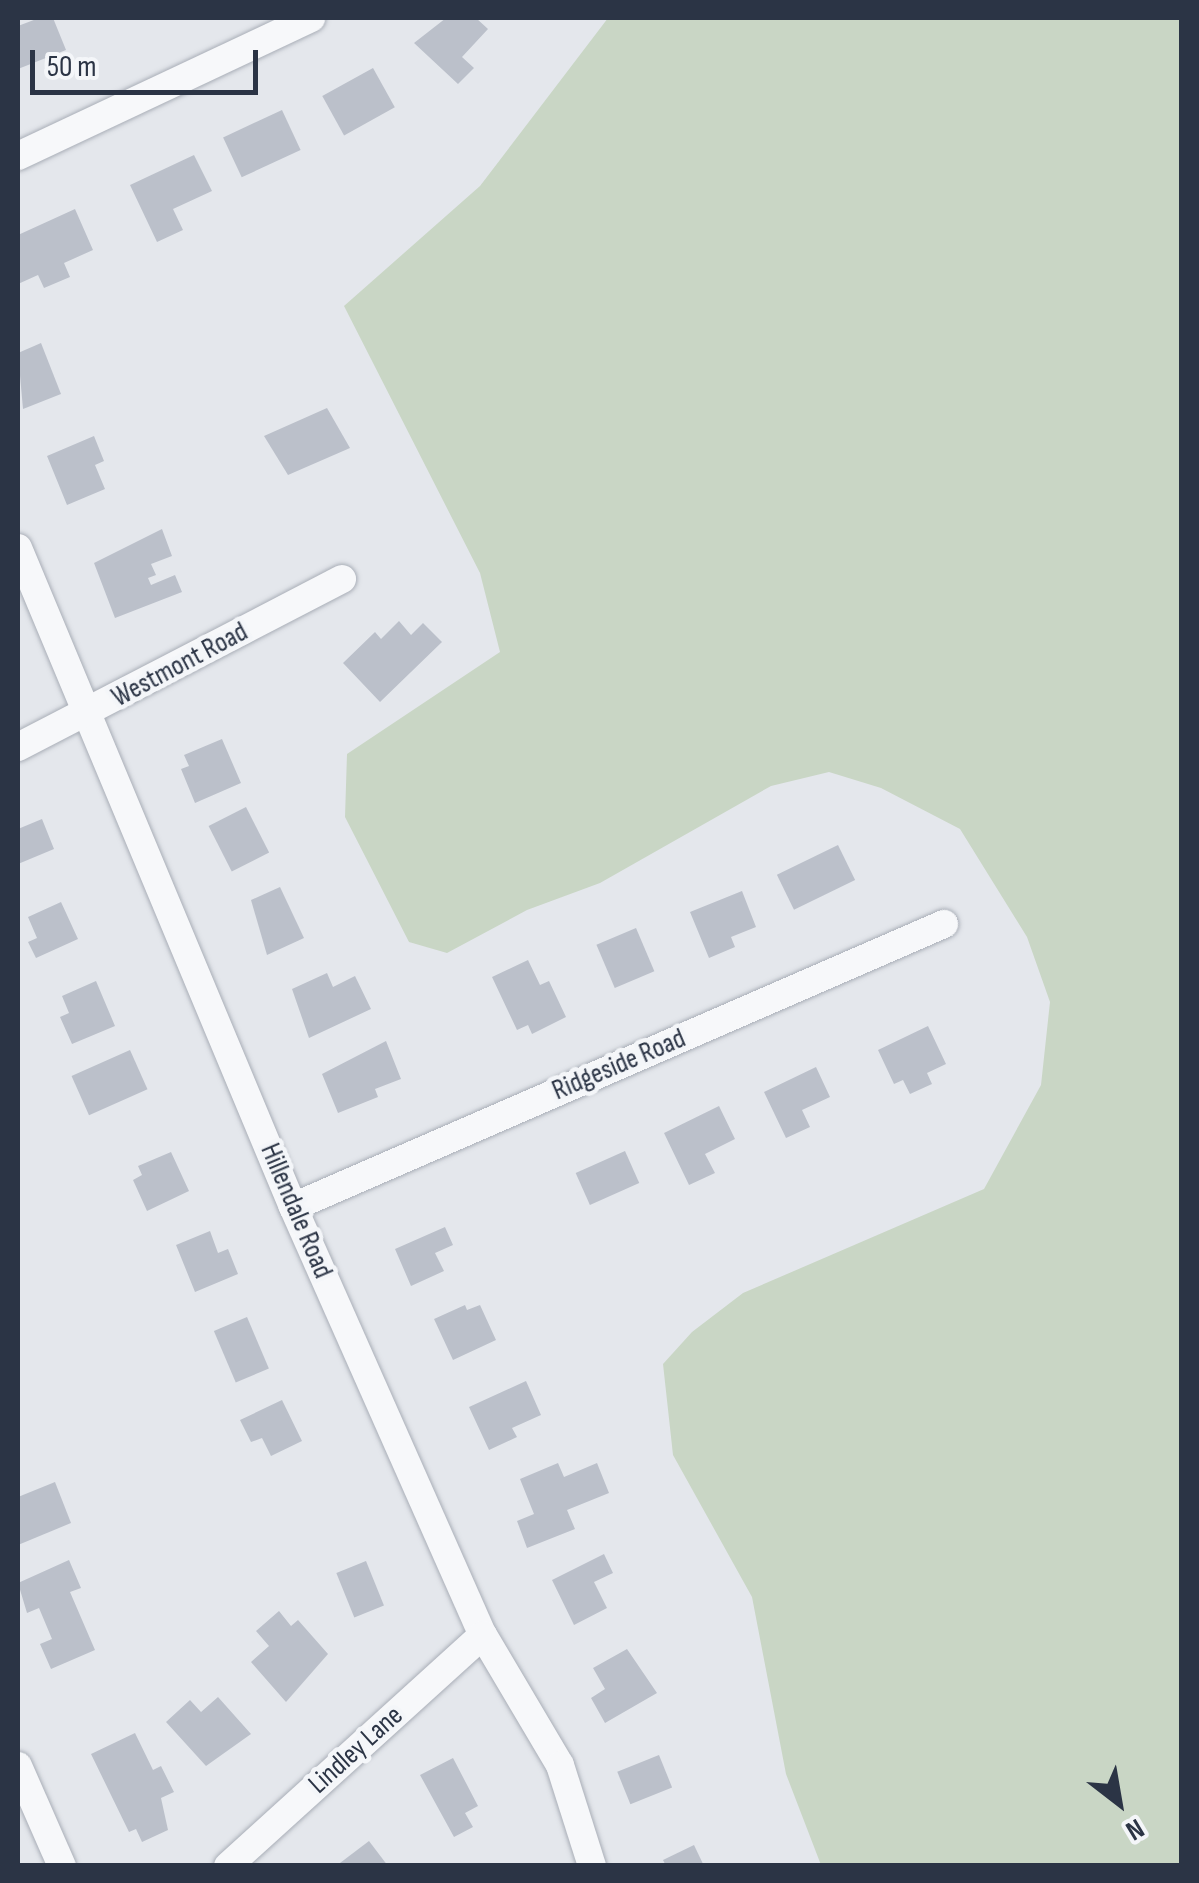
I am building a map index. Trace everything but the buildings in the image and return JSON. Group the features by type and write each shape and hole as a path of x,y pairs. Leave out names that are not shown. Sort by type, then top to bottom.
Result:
{"street":[{"path":"18,156 311,18"},
{"name":"Hillendale Road","path":"18,548 91,712 293,1207 484,1635 560,1765 592,1866"},
{"name":"Westmont Road","path":"18,747 342,579"},
{"name":"Ridgeside Road","path":"293,1207 944,924"},
{"name":"Lindley Lane","path":"228,1866 484,1635"},
{"path":"18,1766 62,1866"}],"green space":[{"path":"608,18 1181,18 1181,1865 821,1865 786,1774 752,1597 673,1455 663,1364 692,1332 743,1293 984,1189 1041,1085 1050,1002 1027,937 960,829 881,788 829,772 771,786 600,883 527,910 447,953 409,942 345,817 347,754 500,652 480,573 344,306 480,186"}]}
